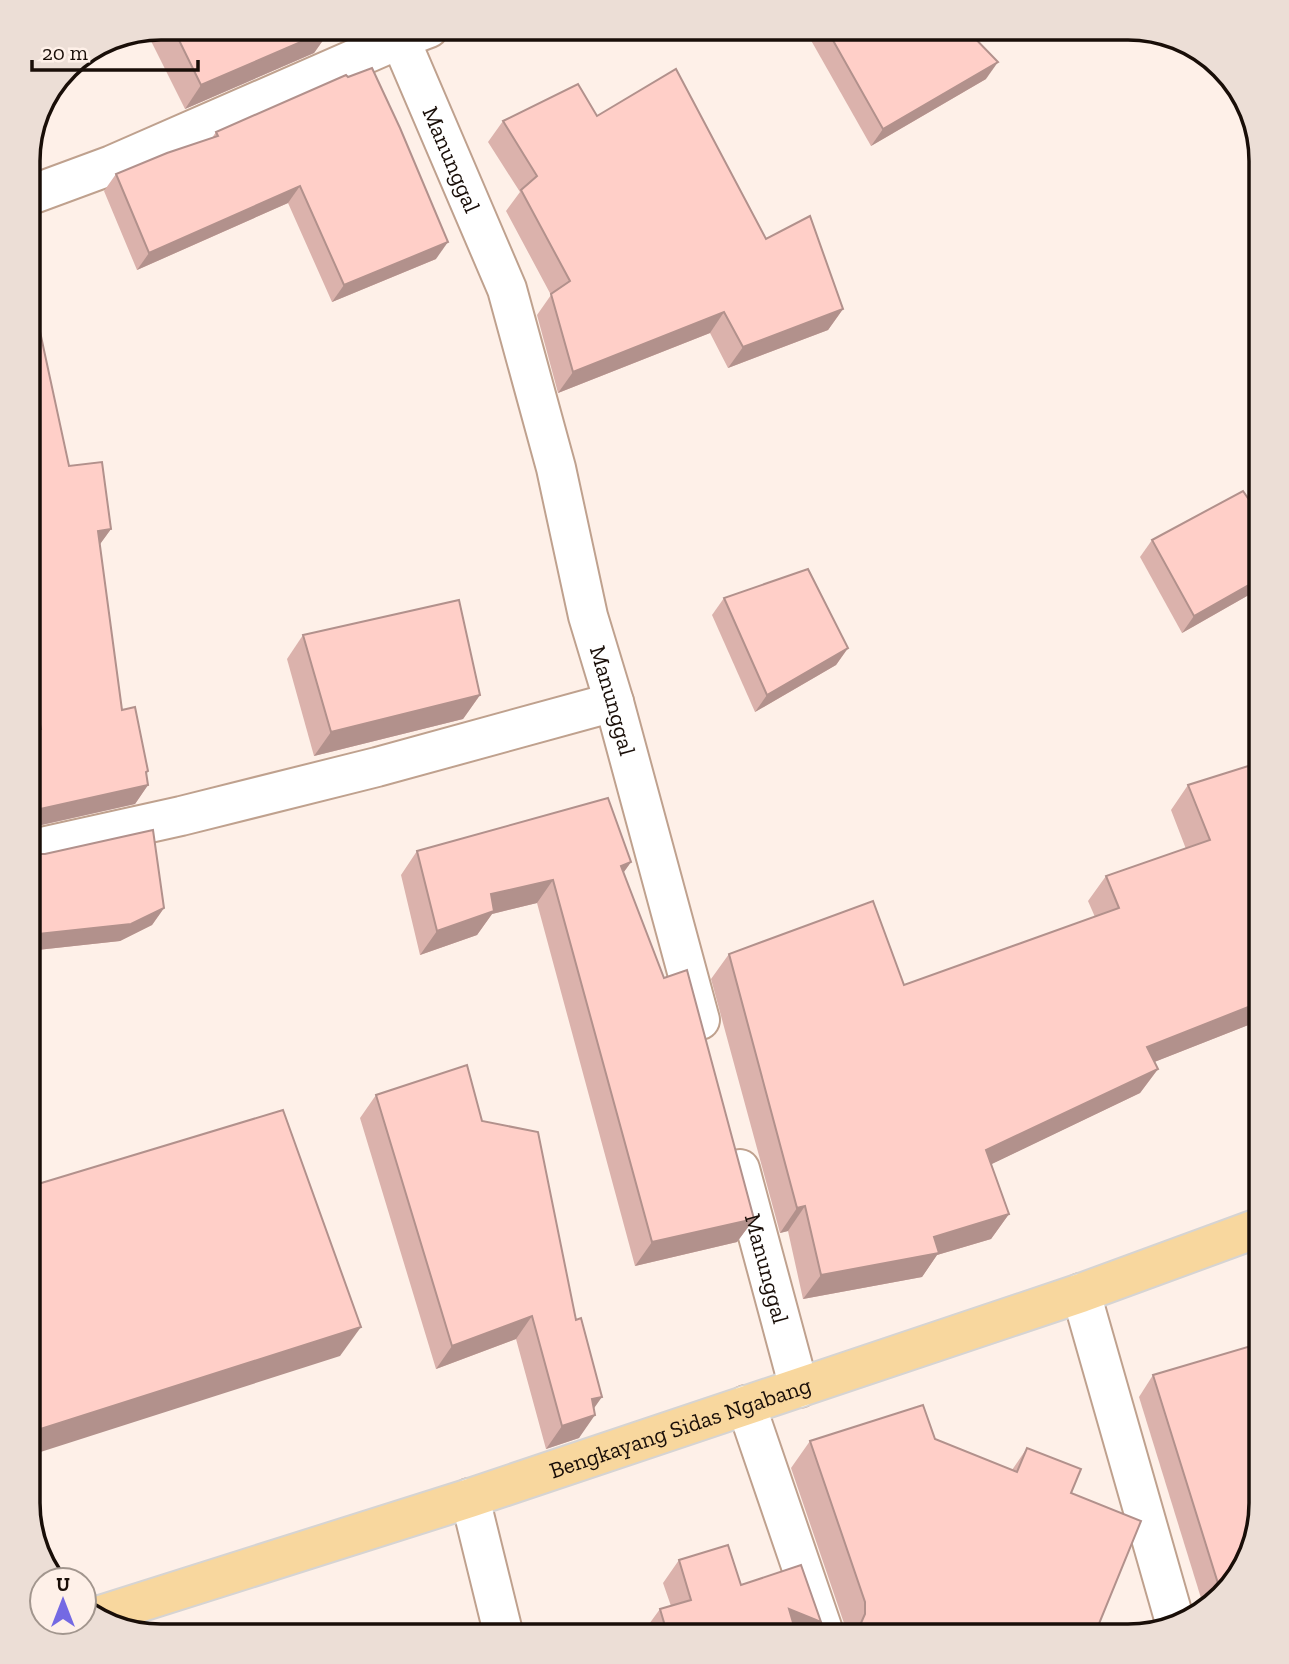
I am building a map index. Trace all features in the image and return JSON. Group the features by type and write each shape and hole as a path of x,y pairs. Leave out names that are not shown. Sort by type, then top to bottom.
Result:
{"highway":[{"name":"Bengkayang Sidas Ngabang","path":"111,1612 470,1498 799,1388 1081,1293 1249,1231"}],"street":[{"path":"41,191 112,165 389,40"},
{"name":"Manunggal","path":"410,40 507,289 556,468 589,616 708,1052"},
{"path":"40,847 181,816 377,767 614,702"},
{"name":"Manunggal","path":"730,1132 799,1388"},
{"path":"1081,1293 1173,1614"},
{"path":"746,1405 821,1624"},
{"path":"470,1498 501,1624"}],"building":[{"path":"179,40 305,40 201,85"},
{"path":"833,41 977,41 998,62 883,129"},
{"path":"372,68 448,242 344,285 300,186 149,253 116,174 218,136 216,132 346,75 348,77"},
{"path":"676,69 766,239 810,216 843,309 743,347 724,312 573,372 551,294 570,281 521,190 537,176 503,121 578,84 597,116"},
{"path":"41,336 69,466 102,462 111,529 98,531 122,710 135,707 148,771 148,785 41,809"},
{"path":"1243,491 1249,500 1249,585 1194,616 1152,540"},
{"path":"808,569 848,648 767,695 724,598"},
{"path":"459,600 480,695 331,732 303,635"},
{"path":"1249,766 1249,1007 1147,1047 1158,1069 986,1150 1009,1214 934,1237 939,1253 821,1275 805,1206 797,1208 729,954 873,901 904,985 1119,908 1106,876 1210,840 1188,785"},
{"path":"608,798 631,862 621,866 664,978 687,970 754,1219 652,1242 553,880 491,894 494,911 437,931 417,851"},
{"path":"153,830 164,908 131,924 40,934 40,854"},
{"path":"467,1065 482,1121 538,1132 576,1320 581,1318 602,1397 592,1399 595,1415 562,1426 532,1316 452,1346 376,1095"},
{"path":"283,1110 361,1327 40,1429 40,1183"},
{"path":"1249,1347 1248,1519 1240,1549 1218,1583 1153,1375"},
{"path":"923,1405 935,1439 1017,1472 1027,1448 1081,1469 1071,1493 1141,1521 1099,1624 860,1624 865,1614 865,1602 810,1441"},
{"path":"728,1545 741,1585 801,1565 821,1622 789,1609 793,1624 664,1624 660,1609 691,1600 679,1560"}]}
